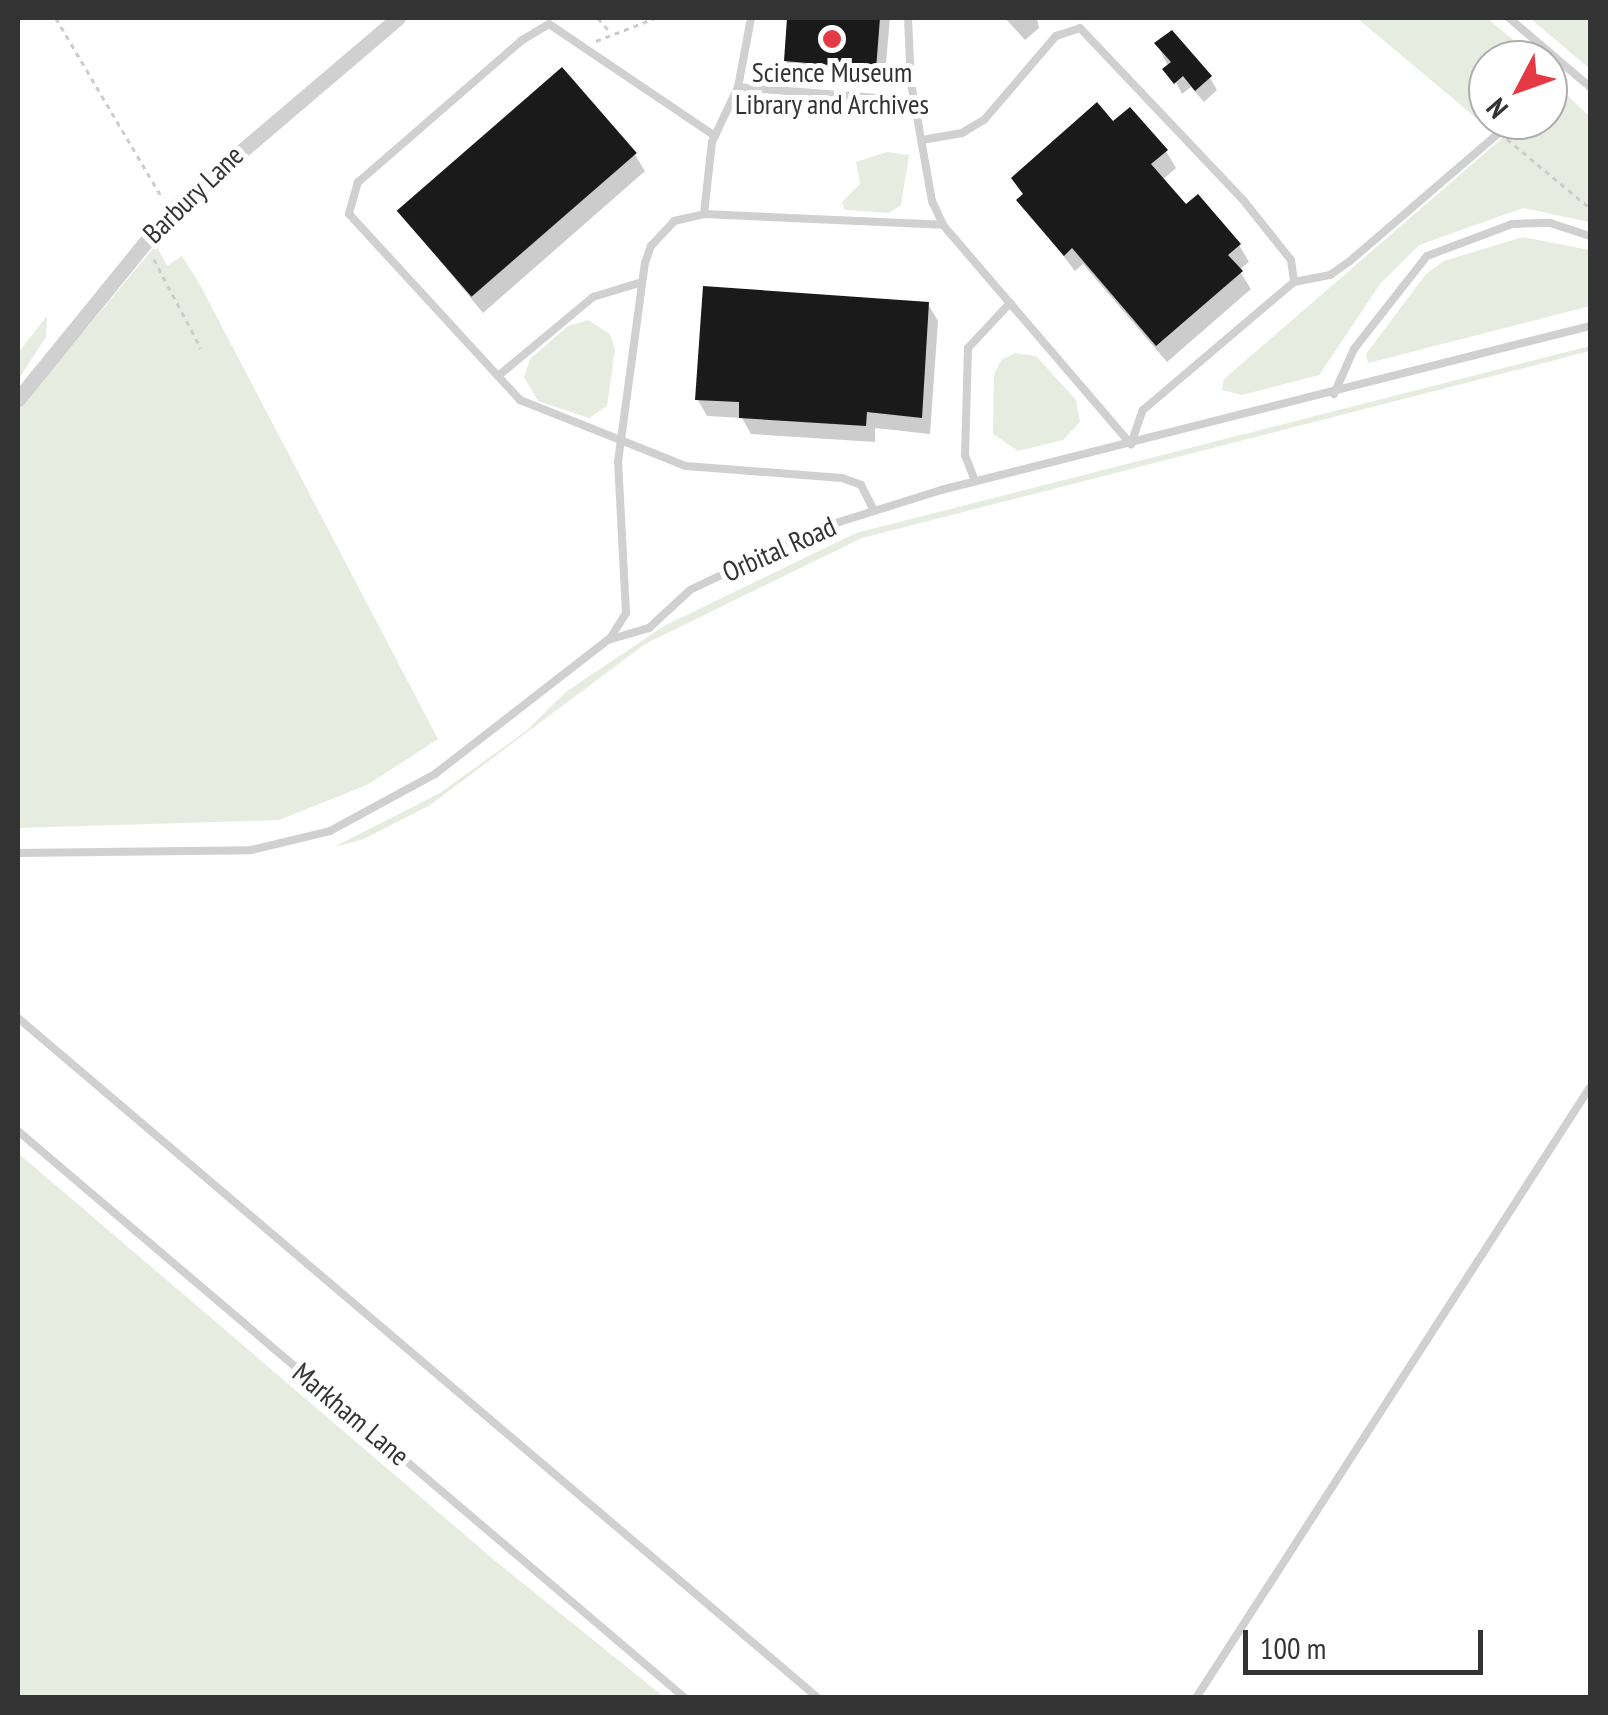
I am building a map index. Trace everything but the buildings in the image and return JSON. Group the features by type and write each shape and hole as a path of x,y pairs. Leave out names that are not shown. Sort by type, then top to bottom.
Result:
{"street":[{"name":"Barbury Lane","path":"18,399 144,240 291,103 398,18"}],"lane":[{"path":"704,214 715,136 738,87 750,18"},
{"path":"908,18 922,140 943,225 1132,444"},
{"path":"922,140 962,132 984,120 1056,36 1080,28 1085,18"},
{"path":"1509,18 1590,88"},
{"path":"715,136 588,46 549,24 520,41 358,182 350,200 356,227 520,400 686,466 842,478 861,485 873,509"},
{"path":"1080,28 1244,201 1291,260 1294,282"},
{"path":"738,87 916,101"},
{"path":"1132,444 1143,410 1294,282 1330,275 1350,261 1491,140"},
{"path":"608,640 620,628 627,602 618,462 650,246 674,221 704,214 943,225"},
{"path":"1334,394 1354,349 1427,256 1512,224 1550,223 1590,236"},
{"path":"498,376 593,297 642,282"},
{"path":"976,481 964,438 968,348 1010,303"},
{"name":"Orbital Road","path":"20,854 252,850 330,831 435,774 608,640 649,628 690,590 751,559 873,509 1590,326"},
{"path":"18,1018 818,1698"},
{"path":"1196,1698 1590,1087"},
{"name":"Markham Lane","path":"18,1131 684,1698"}],"path":[{"path":"56,18 164,202"},
{"path":"598,18 612,34"},
{"path":"588,46 655,18"},
{"path":"1510,140 1527,160 1590,208"},
{"path":"144,240 200,348"}],"shaded area":[{"path":"1357,18 1487,18 1513,40 1468,40 1468,111"},
{"path":"1530,18 1590,18 1590,69 1568,50 1568,40 1556,40"},
{"path":"1568,96 1590,117 1590,222 1523,208 1419,245 1380,284 1319,375 1242,395 1222,390 1224,379 1500,140 1568,140"},
{"path":"887,152 909,155 901,205 889,213 845,210 842,202 860,184 856,162"},
{"path":"1523,237 1590,250 1590,306 1368,363 1366,354 1426,274 1444,261"},
{"path":"156,245 167,266 182,256 199,283 438,739 367,785 279,820 18,828 18,410"},
{"path":"47,316 46,337 18,380 18,353"},
{"path":"588,320 610,334 615,349 607,406 589,418 538,401 524,377 530,359 568,326"},
{"path":"1590,346 1590,351 862,538 645,644 430,805 364,839 334,847 440,793 526,731 567,691 664,626 856,533"},
{"path":"1015,353 1036,356 1076,400 1080,422 1063,440 1018,451 993,434 994,375 1001,360"},
{"path":"18,1153 499,1564 664,1697 18,1697"}],"place":[{"name":"Science Museum Library and Archives","path":"832,39"}]}
